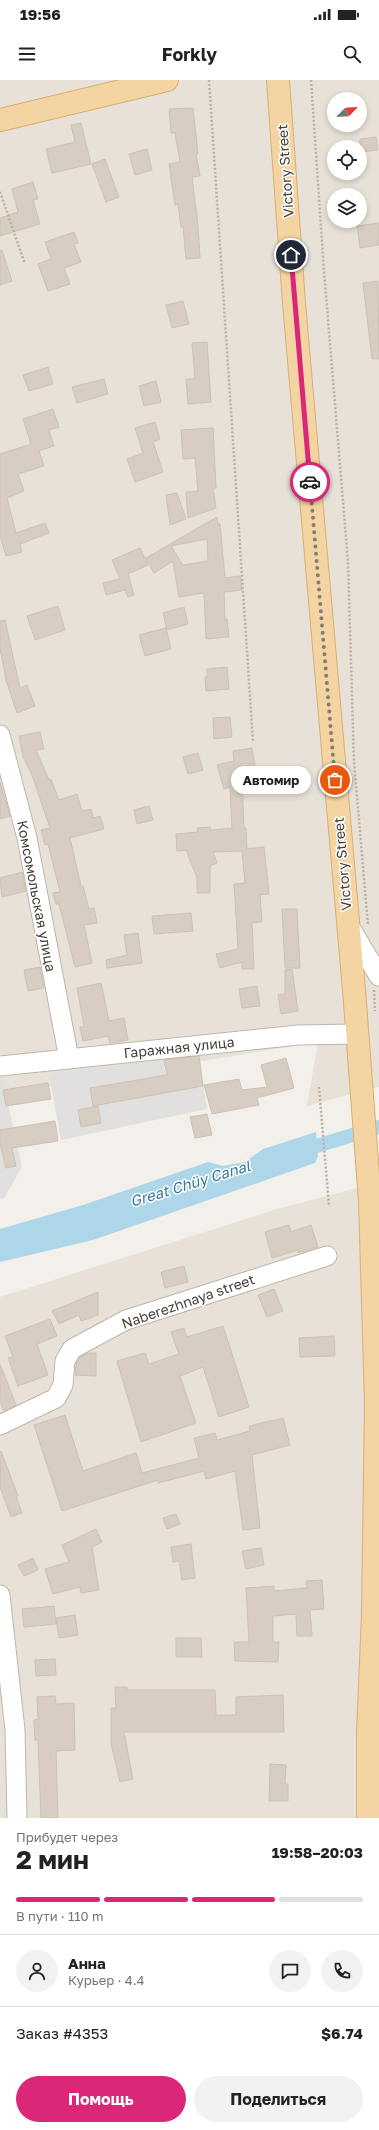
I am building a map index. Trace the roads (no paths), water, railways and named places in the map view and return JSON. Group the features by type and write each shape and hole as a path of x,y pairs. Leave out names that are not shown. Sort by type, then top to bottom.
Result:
{"main road":[{"path":"0,120 167,80"},
{"name":"Victory Street","path":"278,80 295,311 361,1074 370,1201 376,1253 376,1404 373,1614 368,1732 368,1818"}],"street":[{"name":"Комсомольская улица","path":"0,735 27,838 69,1059"},
{"path":"347,924 375,970"},
{"name":"Гаражная улица","path":"0,1066 298,1035 357,1034"},
{"name":"Naberezhnaya street","path":"0,1425 56,1398 63,1385 65,1361 72,1349 126,1320 327,1256"},
{"path":"0,1595 15,1730 17,1818"}],"water":[{"path":"316,1132 318,1156 315,1163 93,1240 0,1262 0,1229 83,1205 208,1162 223,1166 245,1162 263,1149"}],"waterway":[{"name":"Great Chüy Canal","path":"300,1151 379,1127"}],"place":[{"name":"Автомир","path":"335,780"}]}
